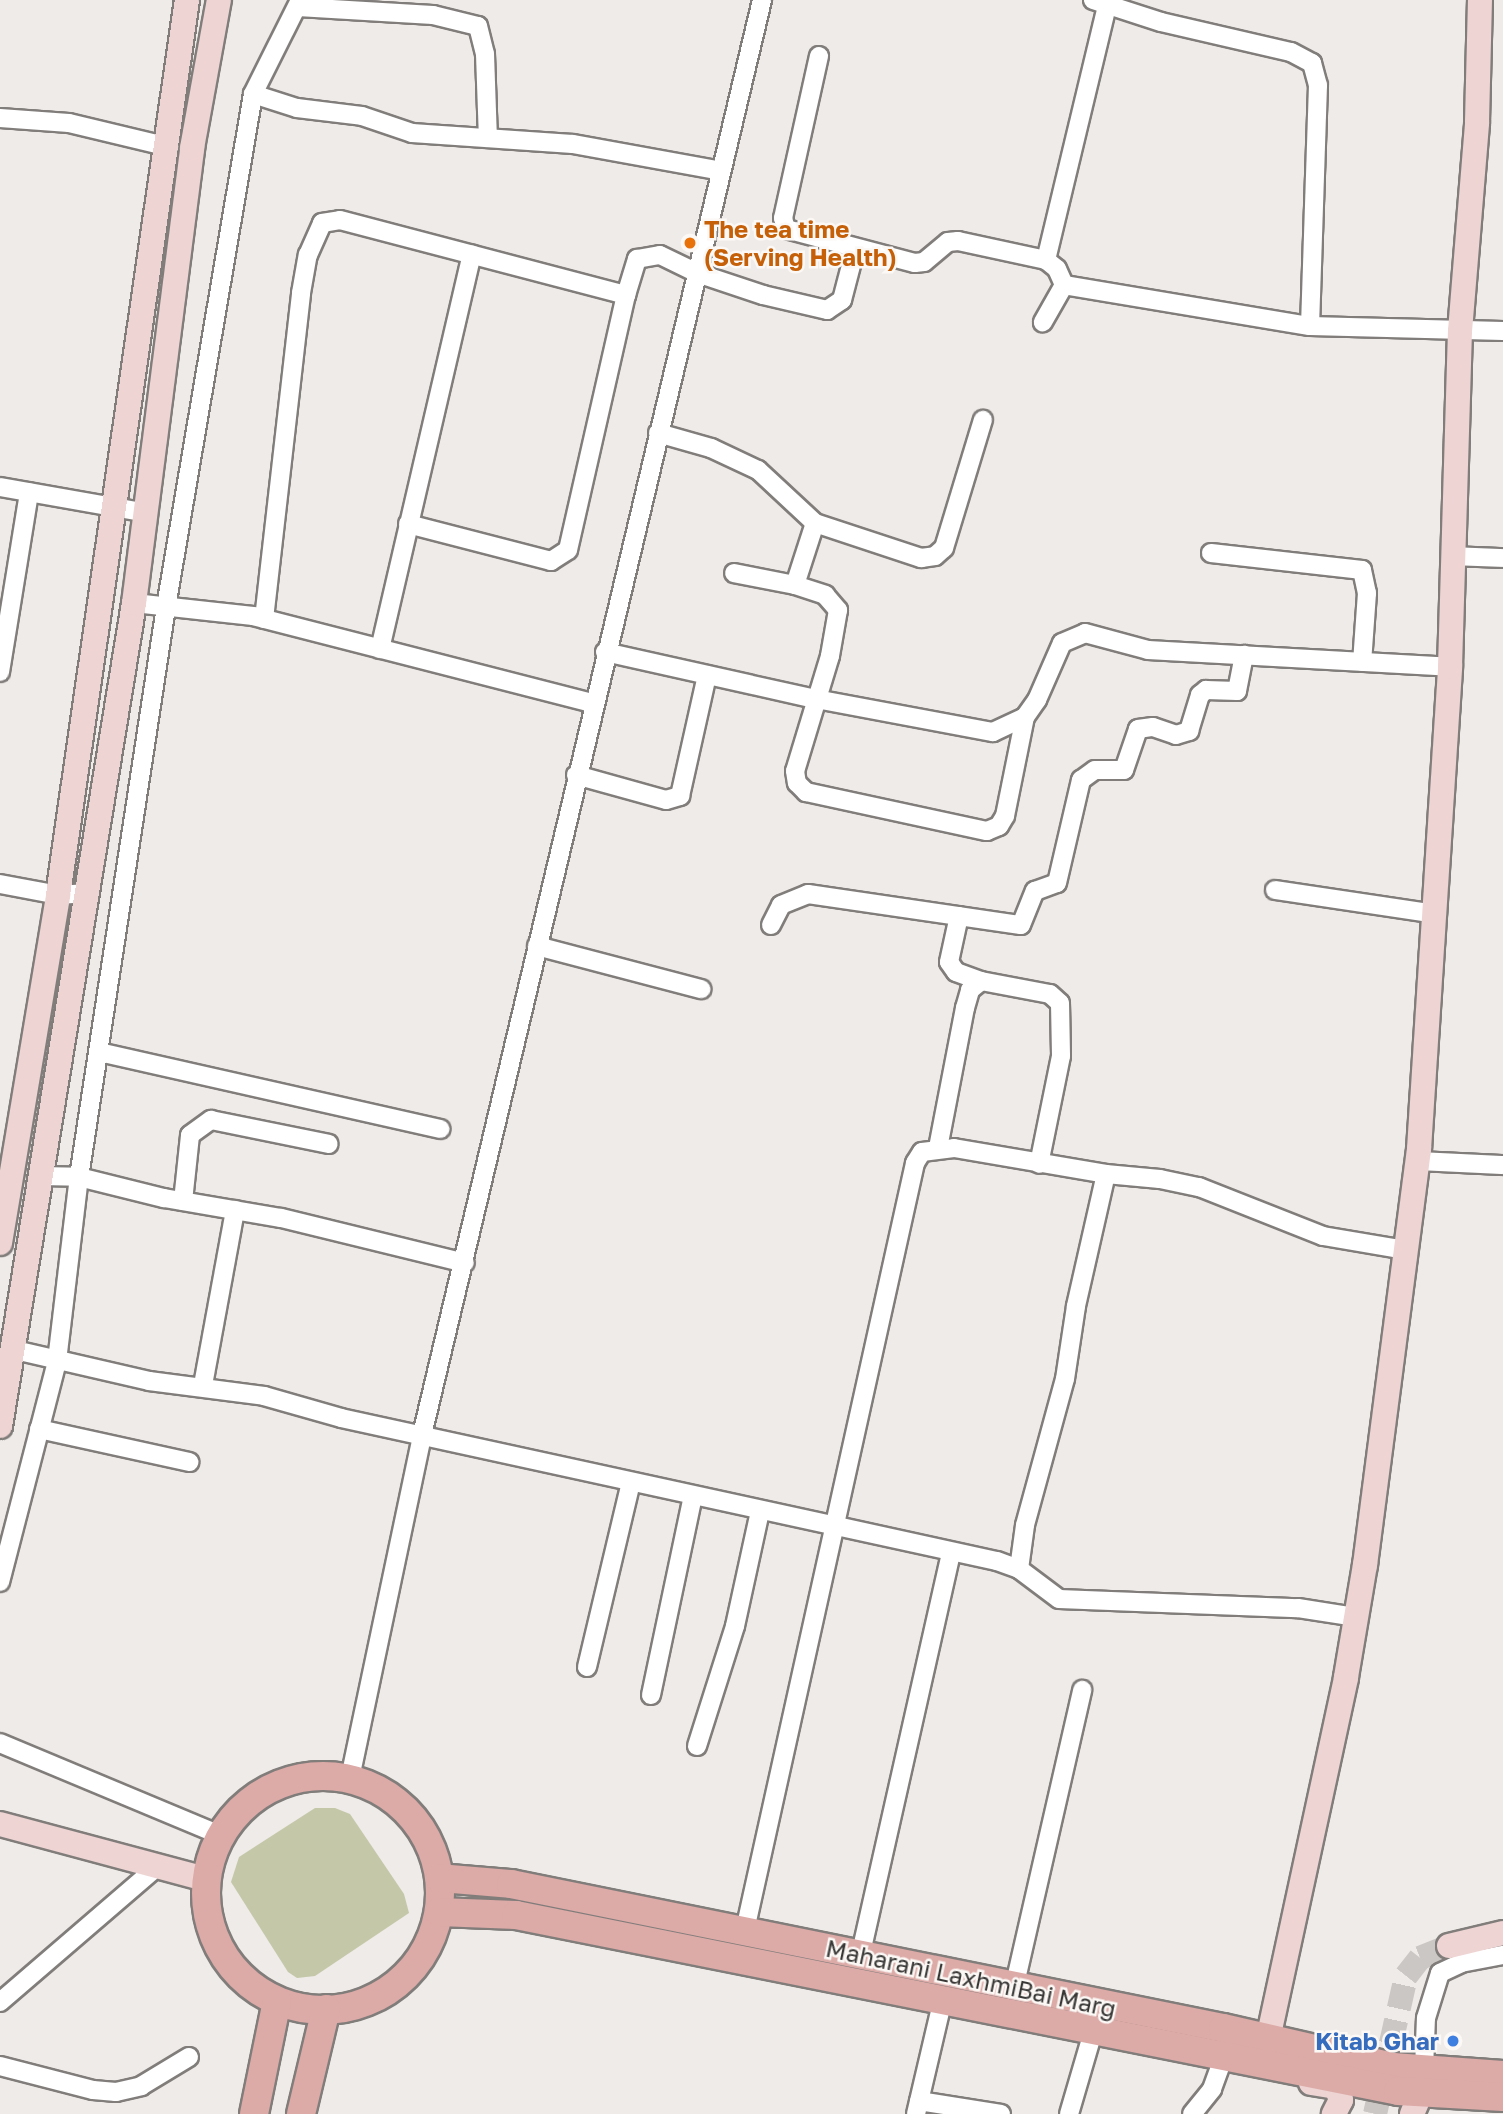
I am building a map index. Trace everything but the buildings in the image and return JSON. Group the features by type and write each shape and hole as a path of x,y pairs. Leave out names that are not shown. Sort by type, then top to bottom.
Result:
{"main road":[{"path":"312,1776 350,1778 383,1792 411,1814 430,1844 440,1878 439,1912 429,1942 411,1969 387,1990 358,2004 326,2010 277,2001 243,1979 219,1948 206,1910 205,1879 220,1835 244,1806 275,1785 312,1776"},
{"name":"Maharani LaxhmiBai Marg","path":"440,1878 511,1884 1268,2039 1393,2067 1419,2091 1503,2075"},
{"path":"439,1912 516,1915 1398,2091 1503,2097"},
{"path":"254,2114 277,2001"},
{"path":"301,2114 326,2010"}],"street":[{"path":"0,1242 58,895 112,506 169,146 187,0"},
{"path":"0,1426 15,1350 40,1176 148,513 192,148 219,0"},
{"path":"350,1778 422,1435 593,703 762,0"},
{"path":"1268,2039 1356,1617 1417,1161 1436,914 1450,667 1460,331 1477,121 1480,0"},
{"path":"1046,260 1100,2 1127,5 1291,52 1312,63 1318,85 1310,327"},
{"path":"0,1582 57,1361 79,1177 166,607 253,94 299,3 433,15 478,26 485,54 488,138"},
{"path":"819,56 783,218 786,229 798,236 855,250 924,262 948,242 958,241 1046,260 1057,269 1064,285"},
{"path":"253,94 298,108 362,116 412,133 573,144 721,171"},
{"path":"0,118 69,123 169,146"},
{"path":"264,619 291,372 315,231 322,223 340,220 626,295"},
{"path":"408,524 551,561 568,550 626,295 638,259 648,254 660,255 697,273 827,310 842,300 855,250"},
{"path":"380,649 472,255"},
{"path":"1064,285 1310,327 1503,331"},
{"path":"1043,322 1064,285"},
{"path":"658,433 711,448 758,470 815,523 921,558 935,556 944,548 983,420"},
{"path":"0,487 148,513"},
{"path":"0,672 29,492"},
{"path":"795,586 815,523"},
{"path":"1211,553 1362,570 1367,593 1362,662"},
{"path":"1453,556 1503,558"},
{"path":"734,573 825,595 838,610 795,771 797,783 806,792 987,831 999,826 1005,816 1024,717 1037,700 1062,643 1072,636 1085,633 1148,650 1450,667"},
{"path":"134,603 264,619 593,703"},
{"path":"606,652 816,699 993,732 1024,717"},
{"path":"771,925 781,905 807,894 1021,925 1035,891 1057,883 1082,780 1096,770 1124,770 1138,729 1153,727 1176,735 1189,731 1200,695 1206,690 1237,691 1244,655"},
{"path":"576,775 666,800 680,796 707,675"},
{"path":"0,884 58,895 88,893"},
{"path":"1275,890 1436,914"},
{"path":"959,916 949,962 957,972 981,981 1050,994 1060,1003 1061,1056 1040,1164"},
{"path":"537,946 701,989"},
{"path":"938,1148 965,1008 970,990 981,981"},
{"path":"99,1052 440,1129"},
{"path":"183,1201 190,1135 211,1120 329,1144"},
{"path":"745,1930 772,1794 836,1528 915,1163 922,1152 938,1148 1199,1187 1298,1228 1405,1250"},
{"path":"1417,1161 1503,1165"},
{"path":"1019,1569 1025,1525 1065,1379 1106,1174"},
{"path":"40,1176 79,1177 464,1263"},
{"path":"203,1385 235,1210"},
{"path":"15,1350 149,1381 203,1385 1019,1569 1059,1599 1298,1608 1356,1617"},
{"path":"39,1429 189,1462"},
{"path":"587,1667 631,1482"},
{"path":"651,1695 693,1496"},
{"path":"696,1746 721,1679 760,1511"},
{"path":"860,1957 951,1554"},
{"path":"1014,1988 1083,1690"},
{"path":"0,1742 220,1835"},
{"path":"0,1824 205,1879"},
{"path":"0,2002 157,1867"},
{"path":"1449,1945 1503,1933"},
{"path":"1419,2091 1426,2018 1440,1973 1461,1963 1503,1955"},
{"path":"943,1999 918,2107 1000,2114"},
{"path":"1069,2114 1093,2032"},
{"path":"0,2066 93,2091 116,2092 141,2086 189,2057"},
{"path":"1192,2114 1212,2089 1223,2058"},
{"path":"1253,2063 1267,2074 1336,2087 1341,2100 1334,2114"}],"green space":[{"path":"315,1808 335,1808 350,1814 404,1894 409,1913 315,1976 297,1978 288,1972 231,1882 239,1857"}],"tunnel":[{"path":"1375,2114 1406,1976 1420,1958 1449,1946"}],"place":[{"name":"The tea time (Serving Health)","path":"690,243"},
{"name":"Kitab Ghar","path":"1453,2041"}]}
